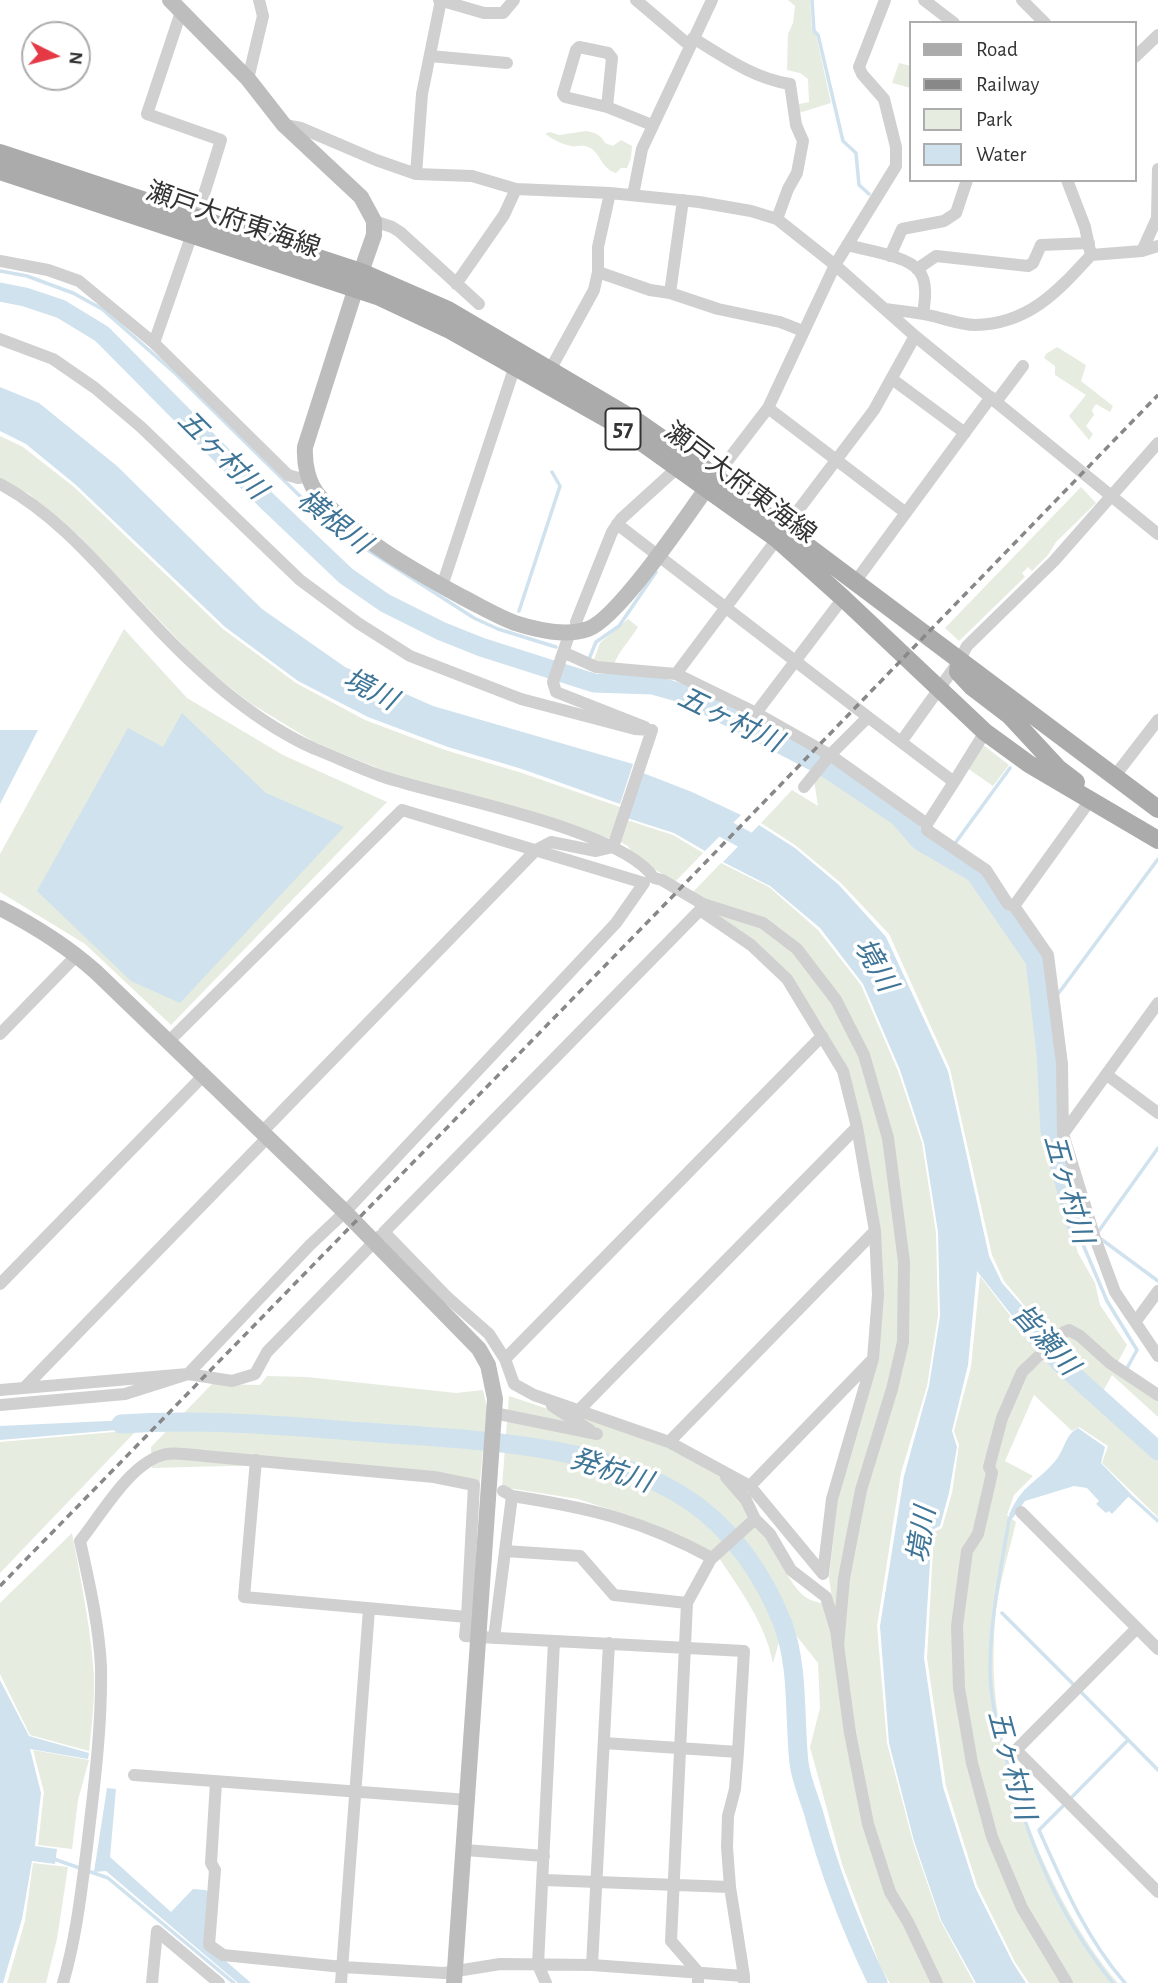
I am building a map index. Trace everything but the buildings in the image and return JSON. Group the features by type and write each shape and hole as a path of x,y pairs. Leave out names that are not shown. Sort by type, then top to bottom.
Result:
{"main road":[{"name":"瀬戸大府東海線","path":"0,153 194,227"},
{"name":"瀬戸大府東海線","path":"0,171 194,227 448,310 638,422 710,483 780,534 855,582 1158,809"},
{"name":"瀬戸大府東海線","path":"358,281 380,298 448,329 616,424 676,469 710,483"},
{"name":"瀬戸大府東海線","path":"780,534 843,598 985,732 1089,802 1158,840"},
{"name":"57","path":"959,661 958,672 971,686 1009,715 1059,769 1115,807 1134,827"}],"street":[{"path":"248,79 263,16 259,0"},
{"path":"416,174 422,94 440,0 484,13 503,13 514,0"},
{"path":"636,0 691,42 747,71 790,84 796,125 803,141 797,173 777,219"},
{"path":"633,195 642,149 712,0"},
{"path":"176,6 248,79 284,125 362,197 374,221 372,244 309,430 304,463 318,495 358,531 442,586 498,616 548,631 575,631 601,622 657,555 768,408 835,265 896,166 896,147 884,99 859,67 884,0"},
{"path":"924,0 951,21"},
{"path":"1022,0 1043,21"},
{"path":"155,344 221,140 148,114 176,6"},
{"path":"1137,56 1156,42"},
{"path":"607,107 612,58 608,53 579,47 563,94 565,97 607,107 652,125"},
{"path":"429,56 507,64"},
{"path":"284,125 301,128 416,174 472,177 516,189 610,193 683,201 751,211 777,219 835,265 915,336 1158,534"},
{"path":"1142,251 1157,218 1158,169"},
{"path":"890,256 902,229 944,220 956,213 966,182"},
{"path":"885,309 975,325 1004,320 1040,306 1057,293 1090,249 1085,227 1068,182"},
{"path":"456,284 504,215 516,189"},
{"path":"550,370 594,290 598,272 598,247 610,193"},
{"path":"670,293 683,201"},
{"path":"374,221 400,232 480,304"},
{"path":"847,245 890,256 910,263 917,269 926,293 923,314"},
{"path":"917,269 936,256 1028,266 1041,245 1142,251 1158,246"},
{"path":"0,261 48,270 79,281 155,344 288,475 298,478 309,476"},
{"path":"598,272 718,309 780,321 803,331"},
{"path":"676,674 874,410 915,336"},
{"path":"0,339 53,359 95,388 141,428 300,580 358,623 410,656 521,699 635,729 652,730"},
{"path":"442,586 515,366"},
{"path":"855,582 965,433 1023,366"},
{"path":"892,379 965,433"},
{"path":"768,408 906,513"},
{"path":"901,742 967,646 1054,561 1158,443"},
{"path":"652,730 631,719 562,695 556,692 553,682 612,532 617,524 676,469"},
{"path":"0,484 16,492 55,523 99,564 202,673 257,715 312,747 383,777 528,817 613,847 648,869 649,881 616,923 345,1212 310,1245 188,1374 125,1394 0,1405"},
{"path":"617,524 954,782"},
{"path":"756,713 843,598"},
{"path":"564,655 596,667 676,674 756,713 830,756 927,824"},
{"path":"804,787 868,717"},
{"path":"1114,777 1158,720"},
{"path":"613,847 652,730"},
{"path":"985,732 927,824 927,830 986,870 1008,904 1014,906 1048,955 1062,1064 1063,1135 1115,1292 1158,1356"},
{"path":"1014,906 1089,802"},
{"path":"169,1041 402,810 649,881 662,880 751,945 787,979 843,1071 857,1127 875,1231 878,1295 873,1359 832,1499 823,1574 826,1597 838,1646 856,1773 878,1860 890,1892 908,1922 937,1983"},
{"path":"24,1388 536,850 551,842 596,851 613,847"},
{"path":"0,1390 188,1374 232,1381 255,1374 268,1352 701,907"},
{"path":"701,907 764,923 797,949 836,1000 864,1055 888,1138 904,1262 903,1342 892,1389 861,1490 844,1578 838,1646"},
{"path":"0,908 78,955 345,1212 379,1237 489,1334 505,1359 514,1384 597,1434 494,1416"},
{"path":"0,1034 78,955"},
{"path":"1063,1135 1158,1003"},
{"path":"505,1359 822,1036"},
{"path":"1107,1074 1158,1112"},
{"path":"0,1284 203,1076"},
{"path":"579,1410 857,1127"},
{"path":"669,1442 875,1231"},
{"path":"379,1237 479,1349 488,1365 492,1383 494,1416 487,1638 468,1800 455,1977"},
{"path":"1136,1321 1158,1291"},
{"path":"1067,1983 1022,1908 992,1837 972,1763 959,1688 957,1626 967,1551 978,1534 992,1474 989,1467 1002,1418 1022,1372 1064,1332 1069,1330 1080,1336 1110,1363 1157,1390"},
{"path":"750,1486 873,1359"},
{"path":"534,1395 669,1442 750,1486 823,1574"},
{"path":"63,1983 80,1900 100,1738 101,1664 80,1541 123,1485 144,1464 167,1454 434,1477 477,1485 465,1636 744,1651 735,1789 728,1816 727,1847 730,1887 744,1979 698,1977 593,1965 500,1964 455,1977 444,1973 343,1967 223,1955 209,1945 215,1870 211,1863 216,1782"},
{"path":"256,1460 244,1597 467,1617"},
{"path":"719,1469 746,1500 755,1519 770,1534 791,1570 826,1597"},
{"path":"487,1638 505,1552 508,1494 572,1505 623,1518 672,1536 712,1558"},
{"path":"1021,1511 1158,1649"},
{"path":"698,1977 671,1941 687,1602 712,1558 755,1519"},
{"path":"505,1552 580,1556 614,1595 687,1602"},
{"path":"341,1983 369,1609"},
{"path":"1137,1628 1016,1750 1158,1892"},
{"path":"546,1983 538,1965 554,1641"},
{"path":"593,1965 609,1643"},
{"path":"604,1743 738,1752"},
{"path":"134,1775 468,1800"},
{"path":"465,1850 544,1856"},
{"path":"544,1880 730,1887"},
{"path":"152,1983 157,1931 219,1983"}],"green space":[{"path":"788,0 810,0 812,31 816,35 831,103 802,112 797,111 795,105 809,102 808,79 800,73 787,70 788,34 793,23 795,6"},
{"path":"899,63 909,66 909,87 892,83"},
{"path":"586,131 597,134 605,143 613,146 621,140 632,146 627,168 621,168 616,173 611,171 592,149 564,144 545,134"},
{"path":"1057,347 1086,365 1081,381 1113,406 1110,412 1096,404 1092,410 1094,415 1086,426 1093,434 1089,440 1069,416 1086,395 1055,375 1055,366 1044,358"},
{"path":"0,436 23,447 74,487 223,629 296,683 365,720 445,750 620,807 611,839 510,805 390,773 314,742 250,703 204,667 78,535 29,494 0,480"},
{"path":"1081,487 1096,503 1056,542 1048,555 1032,571 1028,567 1022,573 1025,577 959,641 945,628"},
{"path":"628,619 638,627 614,665 593,662 600,643"},
{"path":"124,629 187,698 283,755 387,802 171,1025 85,944 0,892 0,854"},
{"path":"982,744 1009,765 993,786 967,768"},
{"path":"819,773 896,819 918,845 972,876 1030,962 1043,1055 1044,1131 1078,1253 1095,1283 1100,1305 1127,1345 1114,1369 1158,1399 1158,1417 1112,1375 1102,1393 1057,1347 1043,1324 1004,1281 992,1255 950,1069 889,934 841,883 795,845 761,823 792,790 818,806 814,780"},
{"path":"627,820 673,835 703,853 675,882 634,856 628,846 619,841"},
{"path":"721,863 769,887 818,930 861,985 898,1071 922,1143 936,1233 938,1316 927,1386 901,1473 877,1626 887,1743 913,1842 940,1920 974,1983 890,1983 881,1968 842,1864 810,1747 820,1708 818,1663 795,1634 764,1571 742,1537 756,1525 800,1592 813,1601 833,1605 829,1578 838,1497 883,1291 845,1071 823,1026 791,978 692,893"},
{"path":"980,1276 1037,1351 1031,1371 1045,1359 1158,1461 1158,1517 1102,1463 1108,1446 1079,1427 1072,1431 1034,1395 1005,1461 1033,1476 1014,1495 1007,1515 1016,1522 998,1596 994,1651 995,1691 1002,1737 1024,1812 1056,1888 1075,1923 1118,1983 1029,1983 1015,1962 977,1885 946,1786 927,1658 934,1532 942,1528 952,1493 959,1445 954,1431 971,1367"},
{"path":"267,1376 307,1377 456,1393 483,1390 487,1408 480,1482 400,1471 317,1466 152,1468 151,1447 212,1384 260,1385"},
{"path":"509,1396 551,1410 577,1413 667,1445 717,1472 740,1499 748,1518 710,1553 639,1519 578,1499 502,1487"},
{"path":"137,1430 0,1573 0,1442"},
{"path":"72,1533 87,1614 94,1674 89,1751 30,1735 0,1674 0,1603"},
{"path":"732,1546 760,1591 781,1635 773,1663 758,1621 719,1558"},
{"path":"33,1750 89,1760 78,1800 72,1849 38,1845 44,1792"},
{"path":"33,1863 68,1867 57,1939 46,1983 7,1983 25,1921"}],"water":[{"path":"0,387 39,403 117,466 262,609 345,667 433,706 633,764 620,804 522,769 448,747 368,717 298,681 225,627 76,485 26,444 0,431"},
{"path":"182,713 266,793 344,827 180,1003 131,981 37,891 128,728 163,747"},
{"path":"0,730 38,730 0,804"},
{"path":"643,773 741,815 705,851 674,833 627,818"},
{"path":"759,825 795,848 839,885 886,937 948,1071 989,1256 1002,1283 1050,1340 1039,1350 977,1271 968,1365 952,1431 957,1447 940,1526 932,1530 924,1658 943,1787 975,1887 1026,1983 976,1983 941,1920 914,1841 889,1743 880,1626 904,1476 929,1386 940,1316 938,1232 924,1143 900,1070 863,984 820,928 770,886 723,862"},
{"path":"150,1419 140,1428 0,1440 0,1426"},
{"path":"1078,1428 1105,1447 1101,1463 1131,1494 1112,1514 1109,1511 1106,1513 1096,1504 1099,1501 1087,1488 1074,1486 1025,1501 1013,1518 1009,1515 1019,1497 1056,1460 1070,1434"},
{"path":"0,1680 29,1736 89,1753 88,1759 30,1749 41,1793 35,1846 57,1849 55,1864 32,1861 22,1919 3,1983 0,1983"},
{"path":"107,1788 116,1789 110,1857 171,1912 193,1889 206,1890 213,1898 211,1948 251,1983 238,1983 106,1871 94,1872"}],"waterway":[{"path":"812,0 814,31 818,35 843,141 856,153 859,185 869,194"},
{"name":"横根川","path":"0,271 27,276 73,293 102,309 176,374 310,506 360,545 474,618 498,629 556,647"},
{"name":"五ヶ村川","path":"0,292 61,309 102,334 267,501 346,576 385,603 441,631 481,647 594,683 653,685 685,694 828,769 898,816 920,841 975,873 1035,960 1046,1053 1050,1131 1079,1235"},
{"path":"519,611 560,486 552,472"},
{"name":"横根川","path":"589,659 596,642 619,626 656,572"},
{"path":"956,842 1010,768"},
{"name":"境川","path":"705,818 751,843 767,855"},
{"path":"1058,994 1158,859"},
{"name":"五ヶ村川","path":"1039,996 1047,996"},
{"path":"1098,1232 1158,1148"},
{"name":"五ヶ村川","path":"1090,1235 1079,1235 1107,1301 1137,1350 1126,1370"},
{"path":"1101,1239 1158,1281"},
{"name":"皆瀬川","path":"1035,1335 1059,1362 1158,1451"},
{"name":"発杭川","path":"121,1424 244,1424 534,1447 617,1466 656,1481 690,1501 720,1526 746,1555 783,1624 792,1658 801,1775 841,1898 878,1983"},
{"path":"1128,1494 1158,1521"},
{"name":"五ヶ村川","path":"1012,1515 996,1594 990,1650 990,1680 995,1714 1015,1789 1047,1876 1076,1931 1113,1983"},
{"path":"1002,1613 1074,1685"},
{"path":"1081,1692 1158,1770"},
{"path":"1071,1798 1128,1740"},
{"path":"1064,1805 1039,1830 1087,1929 1125,1983"},
{"path":"54,1859 108,1878 234,1983"}],"railway":[{"path":"0,1586 1158,395"}]}
